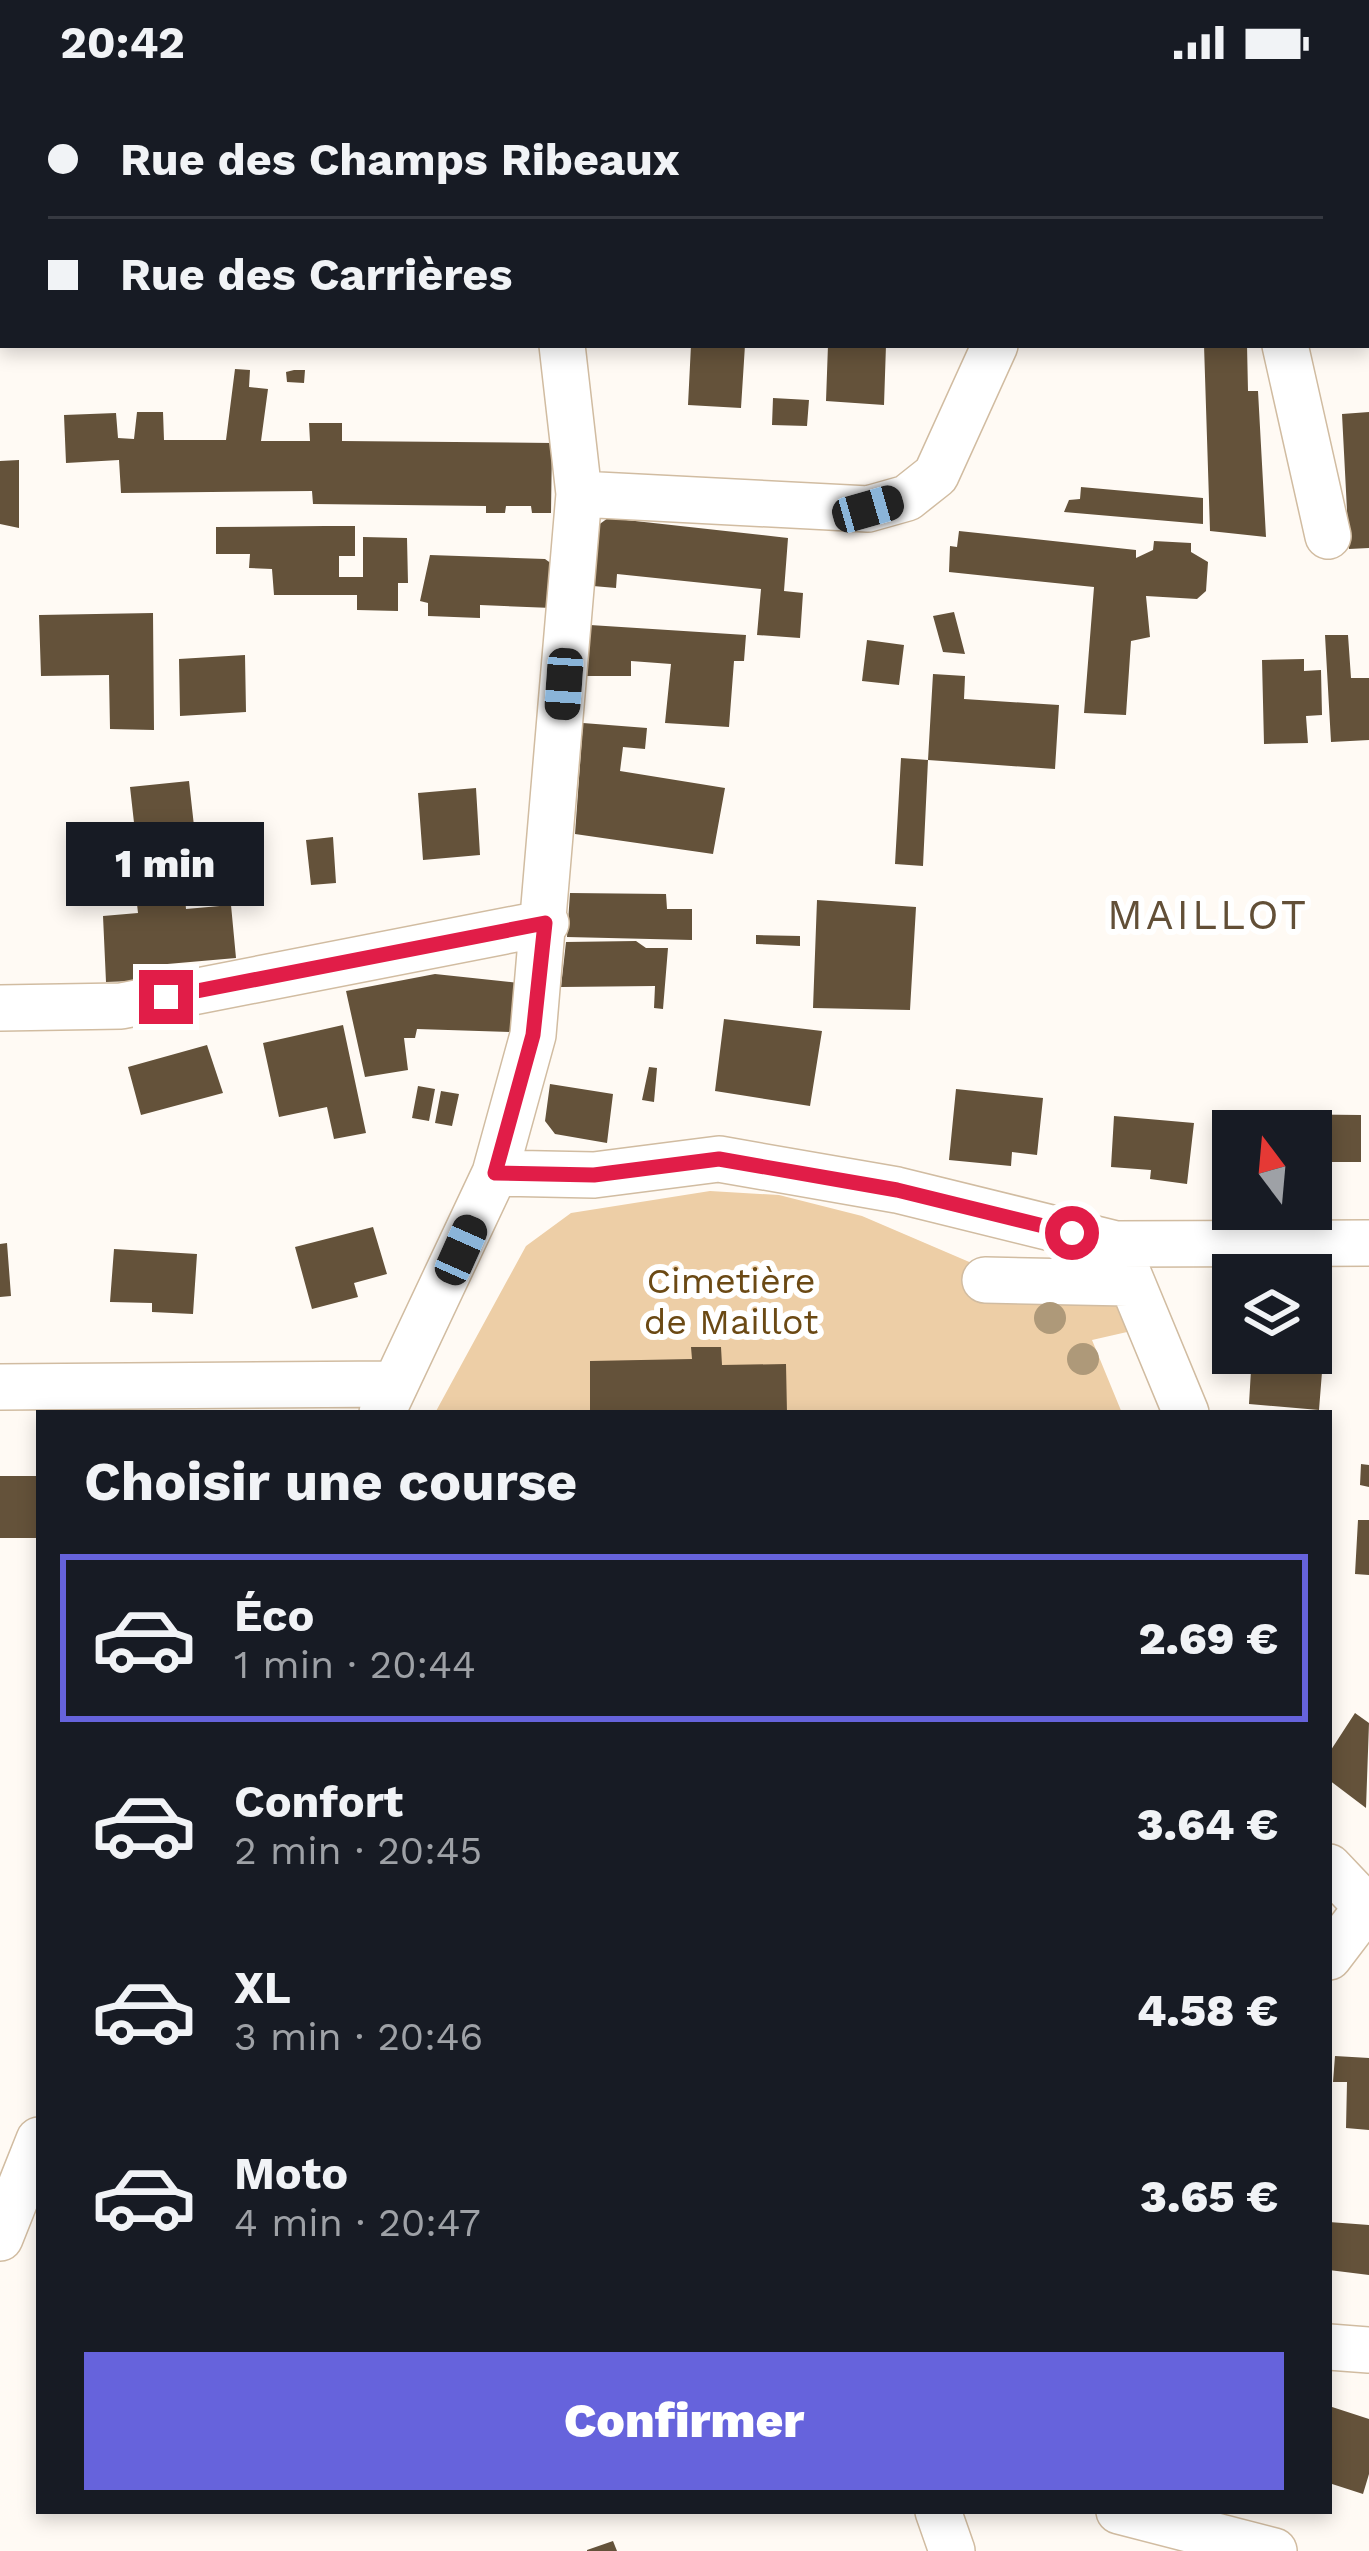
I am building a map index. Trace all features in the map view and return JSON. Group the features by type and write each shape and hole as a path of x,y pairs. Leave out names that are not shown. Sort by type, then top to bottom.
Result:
{"street":[{"path":"0,1388 388,1398 495,1173 533,1035 579,494 562,348"},
{"path":"579,494 868,509 907,497 936,475 994,348"},
{"path":"1286,348 1328,536"},
{"path":"0,1008 121,1006 545,923"},
{"path":"495,1173 594,1175 719,1159 897,1190 1122,1264 1185,1410"},
{"path":"985,1280 1369,1243"},
{"path":"1332,1870 1368,1907 1332,1953"},
{"path":"13,2211 36,2148"},
{"path":"1332,2347 1369,2350"},
{"path":"939,2514 952,2551"},
{"path":"1129,2514 1228,2545 1274,2551"}],"green space":[{"name":"Cimetière de Maillot","path":"710,1191 779,1195 862,1216 981,1267 1114,1302 1149,1327 1092,1340 1121,1410 437,1410 526,1246 571,1213"}],"building":[{"path":"691,348 745,348 741,408 688,405"},
{"path":"828,348 886,348 884,405 826,401"},
{"path":"1204,348 1247,348 1248,391 1258,391 1266,537 1210,531"},
{"path":"235,369 250,370 249,387 268,389 261,441 310,441 309,423 342,423 342,441 552,443 551,513 532,513 531,506 506,506 505,513 486,513 486,506 313,504 312,491 121,493 119,460 66,463 64,415 116,413 118,438 134,439 137,412 163,412 164,440 226,440"},
{"path":"305,370 304,383 287,382 286,372"},
{"path":"773,398 809,400 807,426 772,425"},
{"path":"1369,412 1369,548 1349,549 1342,414"},
{"path":"19,460 19,528 0,524 0,461"},
{"path":"1081,487 1203,498 1203,524 1064,512 1069,500 1080,499"},
{"path":"608,518 788,538 784,591 803,593 800,638 757,635 761,589 617,574 616,588 593,586 597,526"},
{"path":"355,526 355,556 339,556 339,577 363,577 363,537 407,538 408,583 398,583 398,611 357,610 357,595 274,595 272,569 249,568 250,554 216,554 216,527"},
{"path":"959,531 1136,550 1136,558 1153,550 1154,541 1191,543 1191,552 1208,562 1206,591 1197,599 1146,596 1150,637 1131,641 1126,715 1084,713 1094,587 949,572 950,546 957,547"},
{"path":"430,555 545,559 552,564 552,608 480,605 480,618 428,616 428,603 420,601"},
{"path":"954,612 965,654 943,652 933,616"},
{"path":"153,613 154,730 110,729 109,675 41,676 39,615"},
{"path":"590,625 746,635 744,661 734,661 729,727 665,723 671,664 631,661 631,676 587,676"},
{"path":"1325,635 1348,635 1351,678 1369,678 1369,740 1331,742"},
{"path":"867,640 904,645 899,685 862,681"},
{"path":"245,655 246,712 180,716 179,659"},
{"path":"1304,659 1304,671 1321,670 1322,715 1306,716 1308,743 1264,744 1262,660"},
{"path":"933,674 965,676 964,699 1059,705 1055,769 928,760"},
{"path":"583,723 647,728 645,749 623,747 620,771 725,788 713,854 575,834"},
{"path":"901,758 928,760 923,866 895,864"},
{"path":"189,781 199,871 183,873 186,909 231,905 236,958 133,967 134,981 106,982 103,916 138,913 134,877 140,876 130,787"},
{"path":"476,788 480,855 423,860 418,793"},
{"path":"333,837 336,883 311,885 306,840"},
{"path":"570,893 666,894 667,909 692,909 692,940 567,937"},
{"path":"817,900 916,907 910,1010 813,1008"},
{"path":"756,935 800,936 800,946 756,944"},
{"path":"636,941 646,948 668,948 663,1009 654,1008 655,986 561,987 566,942"},
{"path":"435,974 519,983 510,1032 417,1029 415,1038 404,1038 408,1070 365,1077 346,991"},
{"path":"724,1019 822,1031 810,1106 715,1091"},
{"path":"343,1025 366,1133 334,1139 327,1107 279,1117 263,1043"},
{"path":"207,1045 223,1093 141,1115 128,1067"},
{"path":"649,1067 657,1068 654,1102 642,1100"},
{"path":"550,1084 613,1094 607,1143 555,1134 545,1121"},
{"path":"418,1086 435,1089 429,1121 412,1118"},
{"path":"956,1089 1043,1098 1037,1155 1012,1152 1011,1166 949,1160"},
{"path":"441,1091 459,1094 452,1126 435,1123"},
{"path":"1332,1115 1361,1115 1361,1162 1332,1162"},
{"path":"1114,1116 1194,1123 1187,1184 1150,1179 1151,1170 1111,1167"},
{"path":"373,1227 387,1274 354,1283 358,1297 312,1309 295,1247"},
{"path":"7,1243 11,1296 0,1297 0,1244"},
{"path":"114,1249 197,1254 193,1314 152,1312 152,1303 110,1302"},
{"path":"691,1347 721,1347 722,1365 786,1364 787,1410 590,1410 590,1361 692,1359"},
{"path":"1251,1374 1322,1374 1319,1410 1249,1404"},
{"path":"1361,1464 1369,1465 1369,1487 1360,1485"},
{"path":"0,1476 36,1476 36,1538 0,1538"},
{"path":"1358,1520 1369,1520 1369,1575 1355,1574"},
{"path":"1355,1713 1369,1723 1366,1808 1332,1782 1332,1748"},
{"path":"1335,2056 1369,2058 1369,2130 1346,2128 1347,2082 1333,2082"},
{"path":"1332,2222 1369,2225 1369,2275 1332,2270"},
{"path":"1332,2407 1369,2419 1369,2474 1363,2494 1332,2484"},
{"path":"613,2541 617,2551 587,2551 587,2550"}],"district":[{"name":"MAILLOT","path":"1208,914"}],"route":[{"path":"166,997 545,923 533,1035 495,1173 594,1175 719,1159 897,1190 1072,1233"}]}
